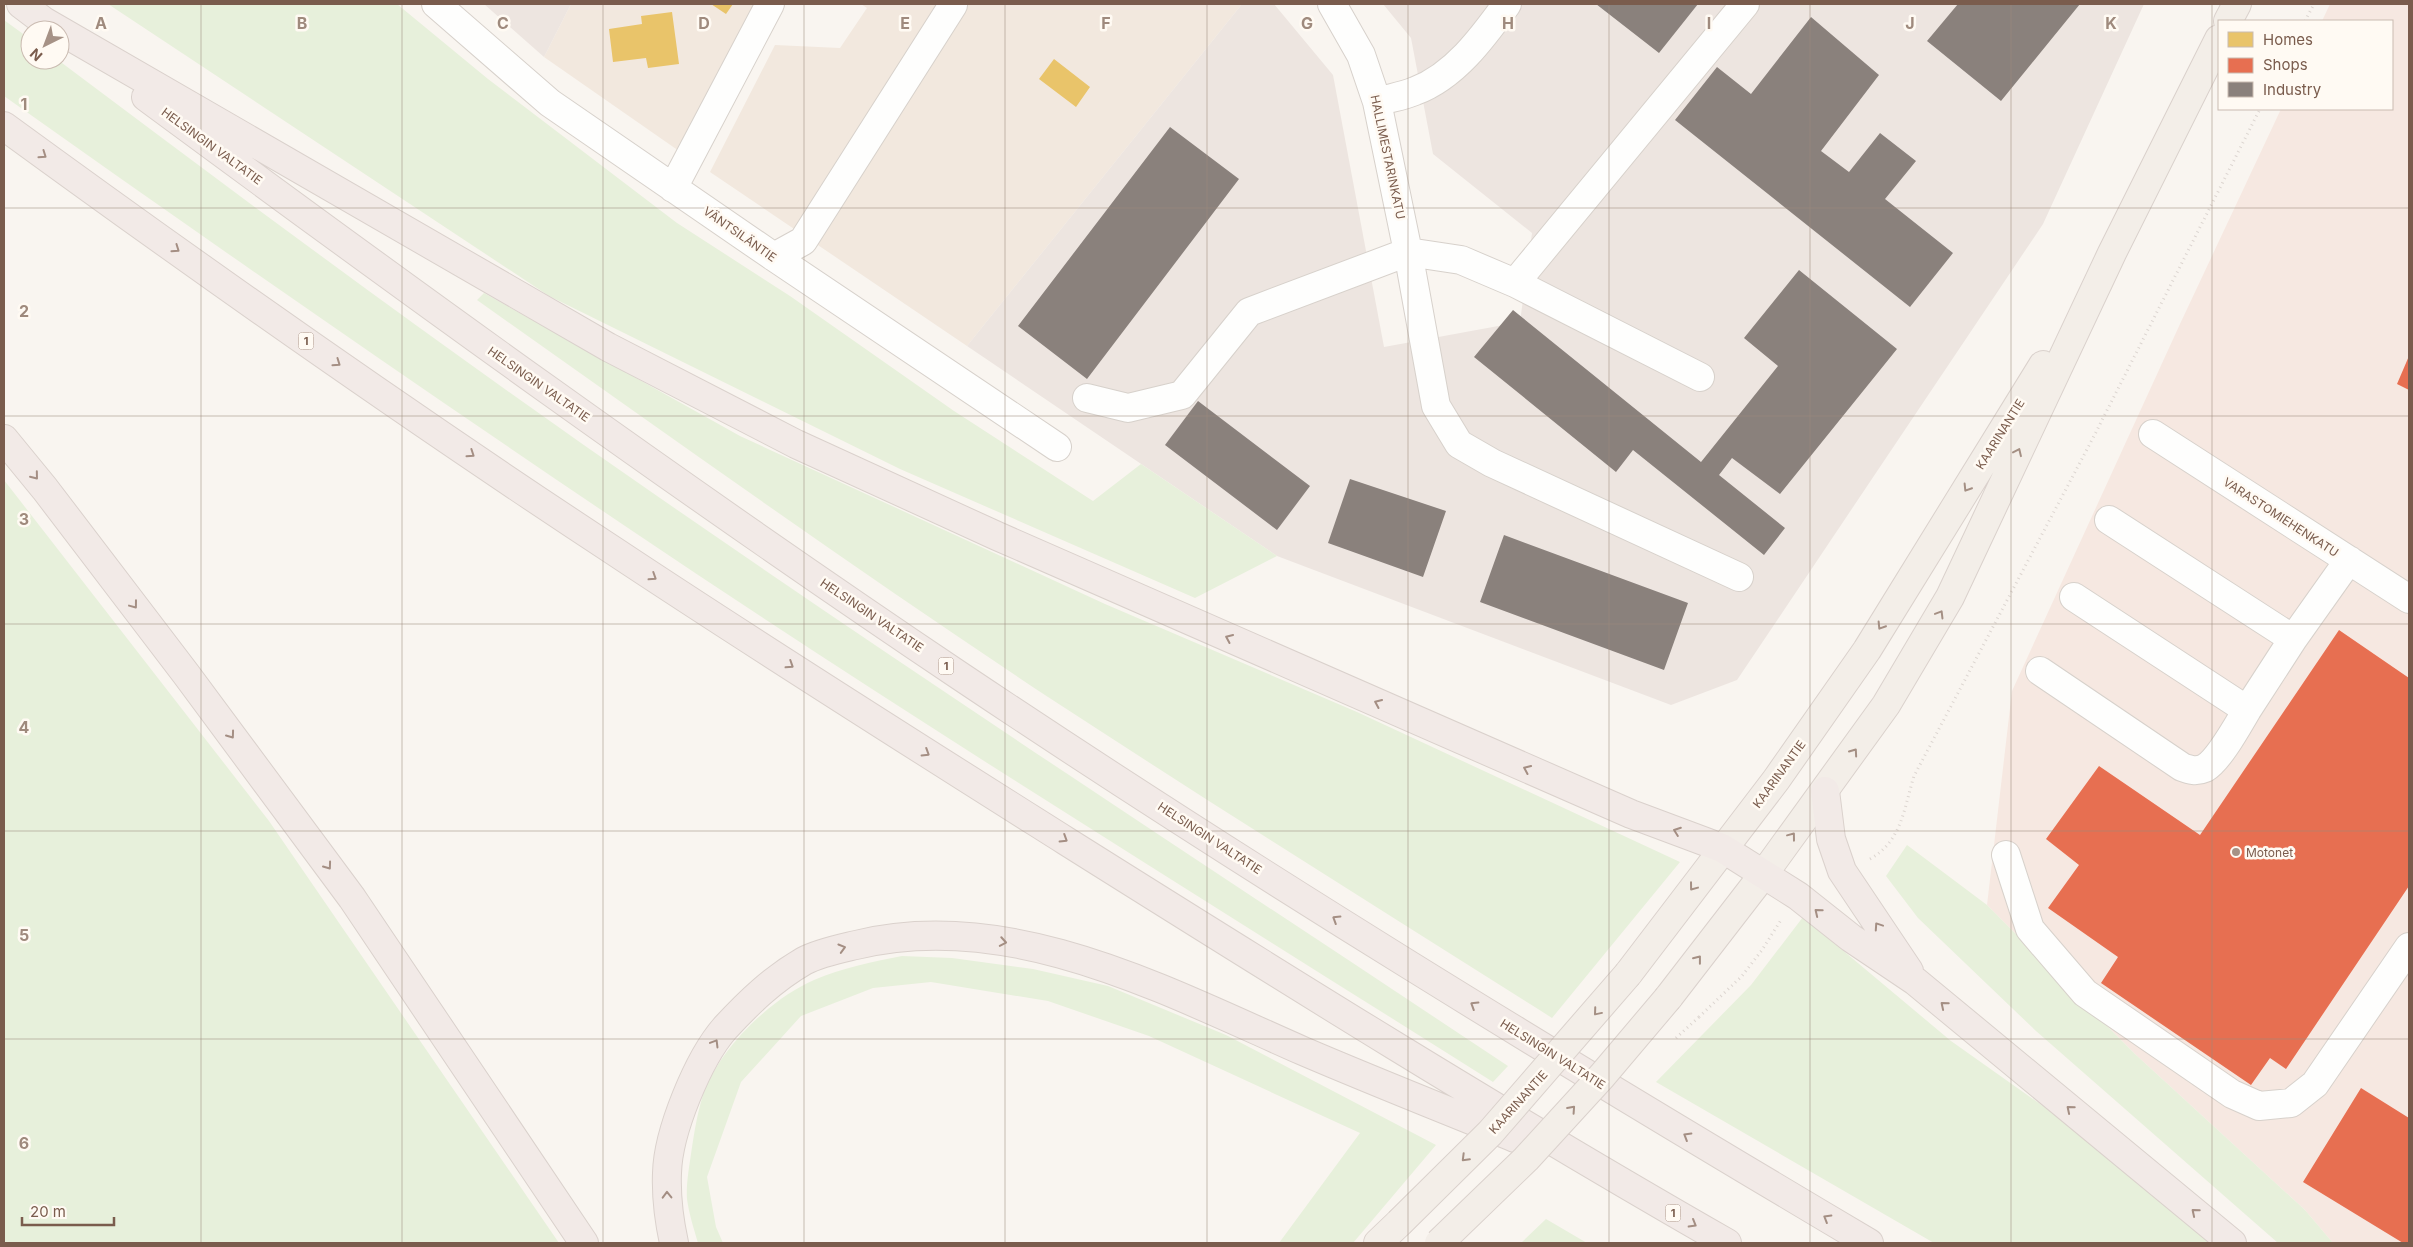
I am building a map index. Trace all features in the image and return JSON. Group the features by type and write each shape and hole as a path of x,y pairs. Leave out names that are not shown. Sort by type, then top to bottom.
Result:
{"highway":[{"path":"70,36 608,347 796,444 997,536 1631,814 1722,848 1763,876 1798,896 1851,938 1915,981 2232,1243"},
{"name":"HELSINGIN VALTATIE","path":"70,40 410,292 665,474 961,677 1328,914 1639,1107 1869,1243"},
{"name":"1","path":"4,126 338,364 612,550 914,745 1291,983 1620,1182 1727,1243"},
{"path":"4,439 45,489 186,674 352,898 584,1243"},
{"path":"1825,791 1831,838 1842,871 1915,981"},
{"path":"674,1243 667,1214 666,1170 677,1124 693,1082 717,1038 742,1009 771,983 806,960 885,938 967,935 1027,946 1109,968 1620,1182"}],"main road":[{"path":"2229,20 2237,4"},
{"name":"KAARINANTIE","path":"1439,1243 1526,1159 1602,1076 1668,998 1763,876 1886,705 1950,597 2112,253 2218,41"},
{"name":"KAARINANTIE","path":"1378,1243 1490,1133 1628,974 1722,848 1776,780 1867,650 2112,253"}],"street":[{"name":"VÄNTSILÄNTIE","path":"436,4 550,103 774,257 1057,447"},
{"path":"673,188 770,4"},
{"path":"1377,102 1416,91 1447,73 1480,40 1508,4"},
{"path":"1515,283 1745,4"},
{"path":"774,257 803,241 953,5"},
{"name":"HALLIMESTARINKATU","path":"1336,5 1361,54 1377,102 1408,252 1436,406 1458,444 1492,463 1739,577"},
{"path":"1087,398 1128,408 1182,395 1249,312 1408,252 1461,260 1515,283 1700,377"},
{"name":"VARASTOMIEHENKATU","path":"2153,434 2409,599"},
{"path":"2109,520 2293,639"},
{"path":"2040,671 2182,767 2194,771 2205,768 2213,761 2293,639 2349,560"},
{"path":"2074,597 2247,710"},
{"path":"2006,855 2030,929 2085,993 2232,1094 2259,1106 2290,1103 2315,1084 2409,947"}],"path":[{"path":"2306,20 2314,4"},
{"path":"1842,871 1872,858 1887,847 1896,835 1902,822 1914,776 2093,438 2259,110"},
{"path":"1700,1017 1742,976 1798,896"}],"shaded area":[{"path":"484,4 571,4 544,57"},
{"path":"571,4 755,4 679,151 544,57"},
{"path":"861,4 1242,4 967,346 710,172 775,45 840,48 867,8"},
{"path":"1242,4 1274,4 1333,75 1384,347 1520,322 1532,233 1433,154 1411,38 1383,4 2144,4 2043,224 1737,680 1671,705 1277,556 967,346"},
{"path":"2330,4 2409,4 2409,1243 2333,1243 2305,1210 2135,1054 1987,905 2012,691 2281,110 2393,110 2393,20 2322,20"}],"green space":[{"path":"108,4 397,4 488,79 677,223 790,296 954,411 1093,501 1141,464 1277,556 1195,598 900,469 549,296"},
{"path":"4,20 20,32 20,70 70,69 357,282 660,498 977,713 1508,1066 1493,1082 845,671 737,601 473,423 4,96"},
{"path":"484,293 740,436 1105,604 1357,712 1680,862 1552,1018 1300,859 976,649 761,501 477,300"},
{"path":"4,480 269,821 559,1243 4,1243"},
{"path":"1907,845 1987,905 2135,1054 2305,1210 2333,1243 2278,1243 2036,1031 1918,918 1886,876"},
{"path":"1803,917 1951,1041 2091,1140 2211,1243 1934,1243 1656,1082 1751,985"},
{"path":"902,956 952,958 1033,969 1108,986 1226,1035 1436,1145 1353,1243 1279,1243 1360,1133 1149,1036 1048,1001 931,982 873,988 801,1016 741,1082 707,1177 716,1227 723,1243 698,1243 687,1199 689,1171 703,1095 721,1060 748,1027 780,1000 797,989 835,972"},
{"path":"1546,1219 1587,1243 1521,1243"}],"building: Homes":[{"path":"711,4 733,4 726,14"},
{"path":"672,12 679,64 648,68 646,58 613,62 609,29 642,24 641,16"},
{"path":"1054,59 1090,87 1076,107 1039,79"}],"building: Shops":[{"path":"2409,356 2409,390 2397,384"},
{"name":"Motonet","path":"2339,630 2409,678 2409,886 2286,1069 2270,1058 2251,1085 2101,983 2118,957 2048,908 2079,865 2046,839 2099,766 2200,835"},
{"path":"2361,1088 2409,1118 2409,1243 2403,1243 2303,1182"}],"building: Industry":[{"path":"1596,4 1698,4 1659,53"},
{"path":"1958,4 2080,4 2001,101 1927,41"},
{"path":"1811,17 1879,75 1821,151 1849,172 1880,133 1916,161 1885,199 1953,253 1910,307 1675,120 1717,67 1751,94"},
{"path":"1170,127 1239,179 1087,379 1018,326"},
{"path":"1799,270 1897,349 1780,494 1732,458 1719,475 1785,528 1764,555 1633,450 1616,472 1474,357 1513,310 1701,462 1778,366 1744,338"},
{"path":"1198,401 1310,486 1277,530 1165,445"},
{"path":"1350,479 1446,511 1423,577 1328,543"},
{"path":"1504,535 1688,603 1664,670 1480,602"}],"place":[{"name":"Motonet","path":"2236,852"}]}
